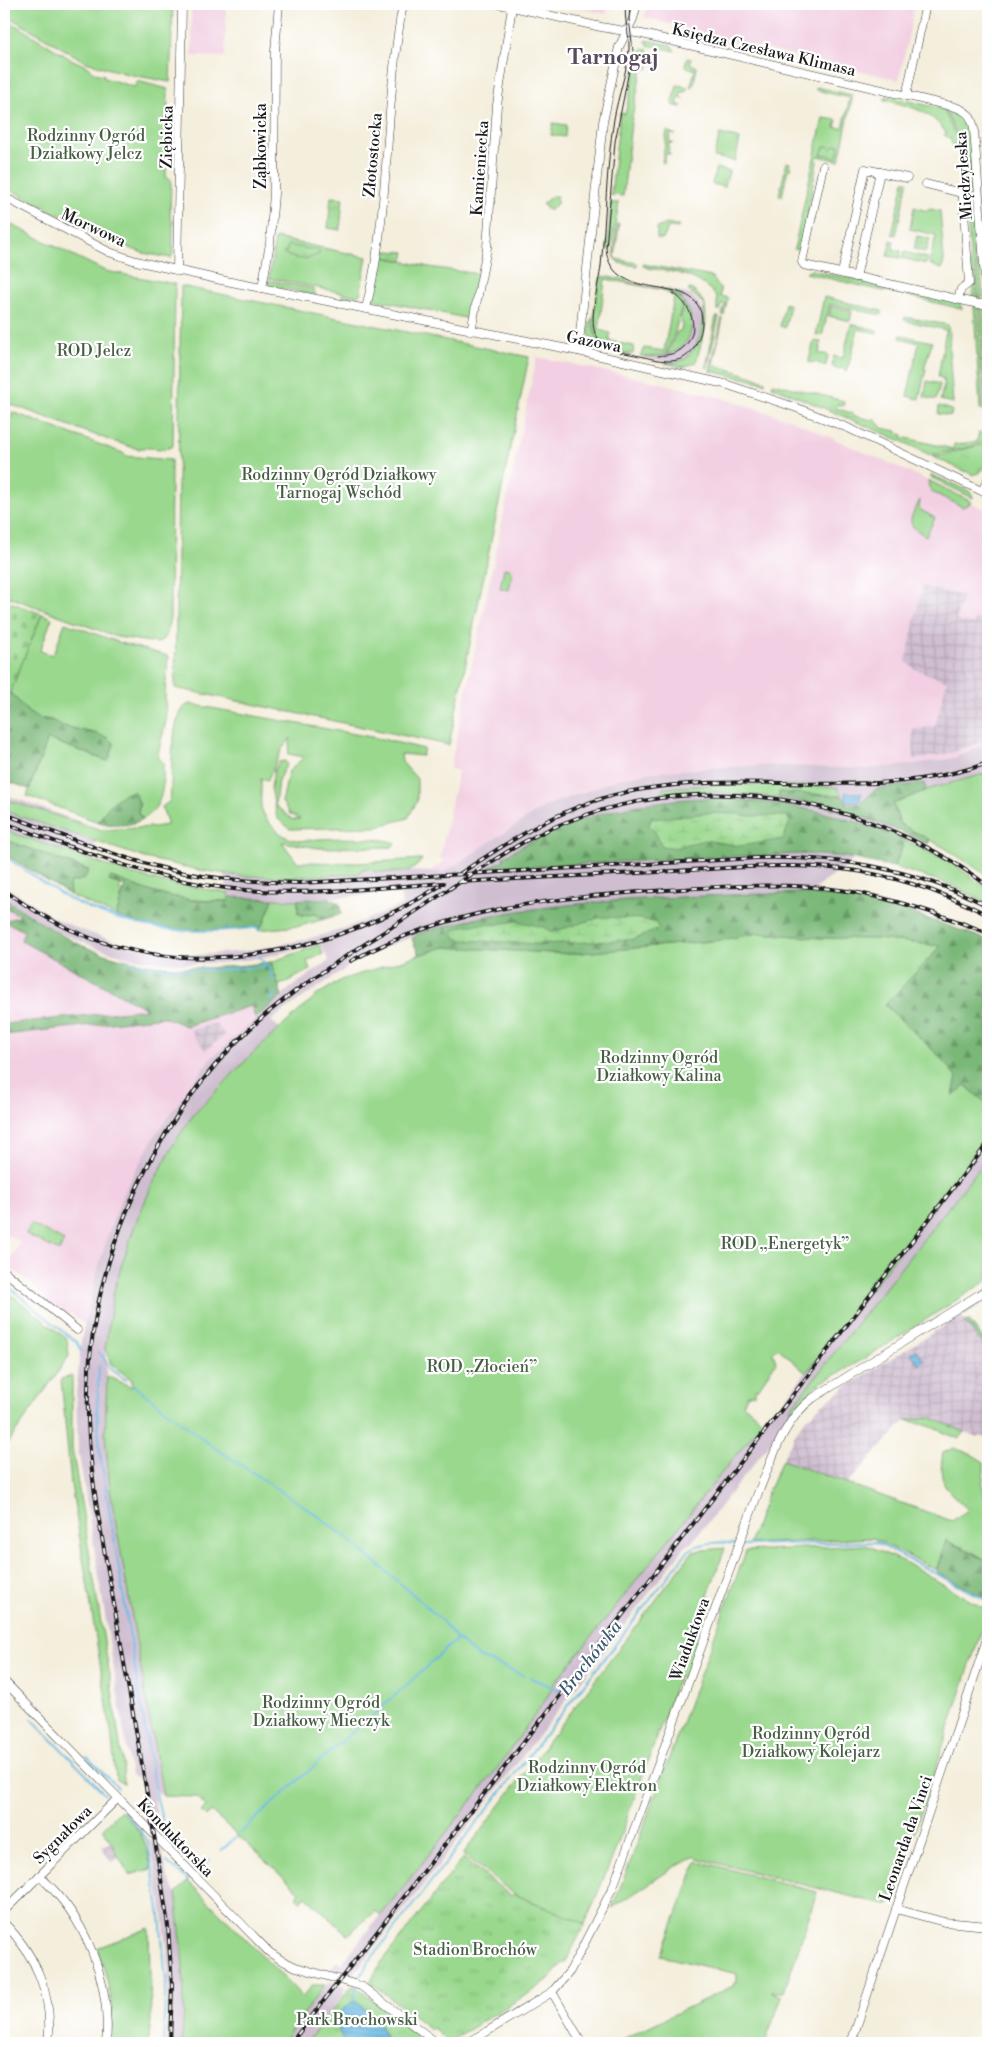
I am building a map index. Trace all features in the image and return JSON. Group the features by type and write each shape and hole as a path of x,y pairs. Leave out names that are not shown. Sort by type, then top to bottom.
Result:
{"street":[{"name":"Ziębicka","path":"176,270 182,4"},
{"name":"Ząbkowicka","path":"262,288 270,243 274,194 275,51 279,4"},
{"name":"Złotostocka","path":"366,308 375,269 403,4"},
{"name":"Księdza Czesława Klimasa","path":"499,4 906,96"},
{"path":"578,351 600,144 619,47 627,32 637,4"},
{"path":"906,96 926,4"},
{"name":"Kamieniecka","path":"471,331 486,248 497,105 512,7"},
{"name":"Międzyleska","path":"906,96 955,107 969,114 973,122 988,319"},
{"path":"823,166 802,262 804,265 980,304 988,304"},
{"path":"842,273 865,169 907,178"},
{"path":"856,277 880,172"},
{"name":"Międzyleska","path":"926,184 960,193 963,198 969,283 961,288 958,299"},
{"name":"Morwowa","path":"4,197 109,252 136,261 176,270"},
{"name":"Gazowa","path":"176,270 471,331 578,351 697,377 774,400 848,428 985,492"},
{"path":"985,492 988,479"},
{"path":"4,1271 77,1330"},
{"name":"Wiaduktowa","path":"468,2043 552,1992 570,1972 613,1887 739,1545 777,1449 792,1420 802,1406 988,1289"},
{"name":"Leonarda da Vinci","path":"851,2043 987,1639"},
{"name":"Konduktorska","path":"5,1684 269,1952 296,1967 350,1981 361,1986 437,2043"},
{"name":"Sygnałowa","path":"4,1911 118,1798"},
{"path":"39,1876 51,1886 68,1909 82,1930 92,1953 104,2000 106,2043"},
{"path":"896,1909 944,1922 988,1926"},
{"path":"4,1923 15,1933 28,1952 41,1978 48,2007 48,2043"},
{"path":"552,1992 582,2043"}],"shaded area":[{"path":"191,4 226,4 225,57 192,56"},
{"path":"566,4 608,4 606,14"},
{"path":"648,4 915,4 899,80 749,45 644,17"},
{"path":"665,288 691,295 699,303 704,319 696,346 688,357 674,363 640,357 652,357 677,351 683,346 689,336 692,327 688,309 682,301"},
{"path":"537,357 715,396 791,420 920,477 988,511 988,741 954,758 866,769 771,765 653,772 583,791 545,806 444,872 428,873 445,861 440,858 458,771 450,769"},
{"path":"922,586 963,596 956,620 974,625 975,619 988,622 988,737 981,742 951,753 914,760 912,730 935,726 947,681 915,669 906,661"},
{"path":"988,741 988,773 893,805 900,824 758,933 444,947 419,955 411,937 364,956 282,1012 271,1021 280,1028 194,1114 175,1142 152,1185 105,1349 107,1376 105,1434 110,1490 163,1796 153,1789 157,1818 146,1811 141,1781 131,1775 78,1448 76,1395 81,1341 98,1268 110,1228 127,1186 154,1137 210,1059 289,989 329,961 320,944 259,958 222,963 185,964 131,958 100,949 58,932 4,899 4,886 54,918 76,928 126,945 175,954 196,955 246,951 307,939 340,930 402,905 400,893 298,900 229,897 223,868 444,872 545,806 618,779 653,772 725,767 771,765 866,769 915,764 954,758"},
{"path":"4,794 107,832 83,857 4,830"},
{"path":"4,907 22,916 72,968 148,1009 4,1024"},
{"path":"251,1006 255,1018 242,1031 110,1228 98,1268 85,1325 71,1313 67,1317 50,1304 33,1285 8,1266 20,1242 4,1233 4,1035 164,1017 187,1026"},
{"path":"216,1023 225,1035 205,1050 190,1030"},
{"path":"988,1137 988,1157 791,1409 794,1410 779,1432 692,1542 684,1548 351,1978 333,1970 331,1967 337,1961 341,1964 496,1770 546,1699 554,1684 772,1409 776,1411"},
{"path":"961,1315 988,1351 988,1438 981,1435 977,1437 931,1418 906,1420 847,1484 782,1460 799,1427 818,1408 846,1387"},
{"path":"150,1838 162,1849 167,1876 176,1893 184,1997 181,2043 166,2043 168,1955"},
{"path":"110,1842 119,1858 111,1862 102,1847"},
{"path":"329,1981 345,1986 343,1995 306,2043 282,2043"}],"green space":[{"path":"4,4 173,4 170,82 127,74 86,62 4,14"},
{"name":"Rodzinny Ogród Działkowy Jelcz","path":"4,18 69,58 90,68 94,73 104,75 104,78 135,87 137,81 168,89 166,178 171,179 170,218 173,221 173,254 171,258 143,253 105,239 4,186"},
{"path":"646,40 671,45 675,51 648,45"},
{"path":"643,48 647,49 650,55 648,69 642,68 631,123 623,196 611,195 620,113 625,114 640,51"},
{"path":"687,58 691,59 690,63 697,67 694,84 690,88 695,70 685,66"},
{"path":"677,85 688,87 685,92 681,92 680,97 684,99 679,98 677,104 682,106 680,107 672,105"},
{"path":"816,87 853,95 839,161 818,156 801,251 794,249 823,118 837,120 835,127 843,128 850,98 816,90"},
{"path":"887,96 943,109 968,161 970,179 964,178 964,170 957,148 954,149 950,138 944,135 946,133 934,119 919,110 884,100"},
{"path":"944,108 962,114 967,120 972,143 974,175 971,178 969,159"},
{"path":"553,123 566,125 565,137 551,135"},
{"path":"667,131 676,135 671,134 669,141 673,143 669,143 668,153 671,154 666,154 664,163 662,162"},
{"path":"720,134 740,139 735,161 714,157"},
{"path":"836,145 840,145 836,159 829,155 821,155 824,147 828,146 831,149"},
{"path":"787,162 790,163 791,169 788,169 782,196 779,195"},
{"path":"716,168 729,171 725,187 712,184"},
{"path":"904,181 908,181 896,235 892,234"},
{"path":"965,185 970,186 977,298 973,297"},
{"path":"972,187 975,191 983,297 979,300"},
{"path":"552,196 557,196 557,204 549,211 542,204"},
{"path":"331,197 343,198 340,230 328,228"},
{"path":"611,203 619,203 611,249 607,249"},
{"path":"914,207 927,211 930,209 940,211 944,260 942,269 929,264 936,235 910,229"},
{"path":"988,218 988,263 984,220"},
{"name":"ROD Jelcz","path":"4,221 105,271 175,284 173,446 164,449 138,449 4,402"},
{"path":"617,224 619,224 615,259 614,249"},
{"path":"667,224 679,226 678,228 668,227 664,238 657,238 657,228"},
{"path":"917,236 930,239 926,252 914,249"},
{"path":"275,238 367,257 360,294 358,296 269,278"},
{"path":"891,240 894,241 893,249 901,251 900,258 887,256"},
{"path":"288,245 320,251 319,254 310,258 296,258 283,253 287,251"},
{"path":"385,251 405,252 403,261 385,257"},
{"path":"904,252 928,258 926,264 902,258"},
{"path":"384,257 429,267 479,274 470,319 373,299 381,260"},
{"path":"615,259 637,263 637,266 619,263"},
{"path":"643,264 712,277 721,290 720,296 728,298 724,316 722,315 725,304 722,303 720,311 717,309 717,297 702,283 686,275 648,268 643,266"},
{"path":"811,270 960,303 962,309 907,296 908,293 889,289 887,292 806,273"},
{"path":"603,276 620,278 636,284 668,290 683,296 682,299 669,291 683,301 675,332 665,355 640,356 644,348 664,351 674,297 663,290 605,279 599,330 610,333 609,341 634,346 633,354 615,350 601,342 594,326 600,278"},
{"path":"266,280 313,289 316,295 270,286"},
{"name":"Rodzinny Ogród Działkowy Tarnogaj Wschód","path":"181,286 529,357 449,745 175,688"},
{"path":"691,289 699,296 703,304 688,290"},
{"path":"342,295 363,300 356,303 340,300"},
{"path":"824,297 882,311 881,315 830,304 822,336 816,335"},
{"path":"684,303 689,310 691,318 690,334 682,347 667,354 677,332 681,330 680,318"},
{"path":"785,303 790,305 785,328 780,326"},
{"path":"831,306 852,311 850,321 829,316"},
{"path":"974,306 978,308 983,410 980,409"},
{"path":"980,307 984,311 988,419 986,422"},
{"path":"705,308 706,321 695,363 683,367 665,363 685,359 696,346 701,332"},
{"path":"716,317 719,317 707,368 707,363"},
{"path":"905,317 948,325 950,332 949,349 953,403 940,400 945,381 942,381 943,378 938,377 946,330 904,320"},
{"path":"592,318 595,334 600,343 608,349 632,357 597,348 590,334 589,326"},
{"path":"722,318 713,364 765,381 765,383 710,371"},
{"path":"851,324 877,330 877,333 858,329 847,372 842,368 836,369 832,366 834,356 843,358"},
{"path":"901,335 932,342 924,369 926,369 919,399 907,396 919,343 900,338"},
{"path":"814,341 821,342 819,353 828,355 826,365 824,366 816,362 809,363"},
{"path":"927,381 940,384 936,400 924,397"},
{"path":"773,383 844,401 843,406 838,404 836,408 854,414 854,416 872,420 874,418 882,428 897,431 897,433 903,435 902,437 953,449 954,444 977,442 979,432 985,435 985,442 930,455 772,386"},
{"path":"939,406 952,410 951,416 938,414"},
{"path":"12,412 123,453 126,456 171,460 170,618 166,637 157,643 117,637 4,595 4,530 6,530 8,457"},
{"path":"985,444 984,466 982,470 974,475 933,457"},
{"path":"932,475 969,491 973,498 930,477"},
{"path":"928,480 972,502 963,507 932,492"},
{"path":"920,500 919,509 935,518 926,536 914,528 911,521"},
{"path":"504,568 513,570 509,590 500,588"},
{"path":"4,600 42,614 4,707"},
{"path":"42,614 52,618 40,651 53,655 65,623 121,643 168,656 165,695 166,721 157,758 163,762 163,787 155,808 143,819 138,813 140,804 135,794 103,814 98,822 27,796 48,739 107,761 114,744 94,733 63,726 51,720 37,718 28,712 10,692"},
{"path":"10,692 28,712 37,718 51,720 63,726 108,738 114,744 108,761 48,739 29,789 4,780 4,707"},
{"path":"189,704 382,739 424,749 422,756 401,754 402,762 417,779 417,801 408,818 375,827 290,829 277,818 271,787 274,770 279,762 285,761 287,764 278,780 275,805 293,820 300,819 290,814 282,802 289,771 304,757 288,754 291,738 282,749 267,781 261,779 261,806 263,812 274,828 290,839 305,841 358,838 396,843 392,847 319,848 282,842 297,862 358,863 422,859 418,865 402,872 376,872 371,869 361,870 359,874 295,877 240,876 199,870 145,858 4,811 4,799 102,830 168,825 162,807 170,801 173,748 178,720 182,710"},
{"path":"988,773 988,876 945,848 900,824 893,804 929,789"},
{"path":"924,783 926,790 893,804 900,824 930,840 928,844 892,828 855,815 779,798 779,792 842,796 847,804 860,804 876,789"},
{"path":"727,784 837,787 842,796 779,792 779,798 710,791 663,793 663,788"},
{"path":"133,791 138,801 138,813 143,819 138,822 121,825 98,822 117,799"},
{"path":"709,798 784,805 833,815 881,830 905,840 894,867 846,857 807,854 487,869 504,860 503,857 527,843 577,822 602,814 654,803"},
{"path":"707,813 746,816 787,816 790,822 783,839 740,846 705,840 678,848 662,846 654,830 649,825 651,819"},
{"path":"4,830 131,874 166,883 229,893 229,901 173,897 109,881 121,885 119,890 123,891 116,916 70,895 69,883 84,879 89,870 4,840"},
{"path":"4,839 89,871 82,880 69,883 70,895 4,854"},
{"path":"905,840 952,863 988,889 988,903 949,884 894,867"},
{"path":"111,877 155,893 197,901 229,901 229,897 273,899 263,925 258,927 222,930 168,929 133,922 116,916 125,886 109,881"},
{"path":"799,893 857,899 904,910 988,940 988,1105 965,1085 953,1097 957,1077 939,1056 885,1005 941,946 877,939 822,938 758,933 722,940 570,954 444,947 419,955 412,939 419,933 470,920 574,904 724,895"},
{"path":"329,898 340,904 341,914 321,920 317,914 302,915 298,913 298,900"},
{"path":"4,899 53,930 83,946 106,955 130,961 153,965 199,968 271,962 282,996 255,1018 251,1006 186,1026 164,1017 4,1035 4,1024 147,1009 21,941 24,931 4,921 21,916 4,907"},
{"path":"273,899 298,900 298,913 302,915 317,914 321,920 300,926 258,930 258,927 263,925"},
{"path":"601,917 641,919 656,923 659,929 635,939 537,944 463,940 454,937 453,931 467,925 517,921 543,927 552,932"},
{"path":"758,933 822,938 877,939 941,946 939,1056 957,1077 953,1096 965,1085 988,1105 988,1137 806,1373 778,1348 773,1353 776,1362 758,1389 755,1389 755,1394 748,1395 743,1404 763,1421 554,1684 546,1699 496,1770 381,1915 375,1911 348,1935 306,1896 300,1901 296,1897 300,1892 211,1811 206,1817 201,1812 206,1806 196,1797 163,1796 110,1490 105,1434 107,1376 132,1387 132,1380 111,1364 105,1349 113,1295 135,1225 152,1185 175,1142 194,1114 256,1050 317,995 341,980 444,947 570,954 722,940"},
{"path":"319,945 323,954 307,961 310,970 278,986 271,962"},
{"path":"988,1157 988,1280 864,1359 815,1386 794,1410 790,1409"},
{"path":"31,1224 64,1241 59,1251 26,1234"},
{"path":"4,1289 67,1339 69,1356 4,1449"},
{"path":"988,1290 988,1299 964,1314 961,1311 947,1320 946,1317"},
{"path":"969,1320 988,1345 988,1351 965,1322"},
{"path":"72,1376 72,1448 110,1677 124,1784 116,1779 111,1731 71,1484 61,1379"},
{"path":"931,1418 965,1432 959,1439 929,1426 906,1420"},
{"path":"954,1448 971,1454 984,1462 983,1488 985,1499 988,1497 988,1561 967,1549 946,1541 936,1570 873,1538 749,1544 767,1494 782,1460 952,1521 968,1510 945,1486 941,1472 943,1453"},
{"path":"946,1540 988,1561 988,1599 936,1572"},
{"name":"Rodzinny Ogród Działkowy Kolejarz","path":"866,1545 901,1560 988,1611 891,1902 885,1905 700,1859 695,1856 679,1864 612,1908 746,1551"},
{"name":"Rodzinny Ogród Działkowy Elektron","path":"725,1548 693,1637 698,1639 684,1678 679,1676 615,1851 585,1924 514,1894 463,1854 693,1551"},
{"path":"121,1810 142,1837 151,1869 129,1875 103,1828"},
{"name":"Stadion Brochów","path":"463,1858 511,1896 514,1894 585,1924 565,1963 548,1980 448,2042 433,2028 430,2029 370,1982 381,1963"},
{"path":"697,1861 817,1892 784,1992 771,1992 782,1996 765,2043 614,2043 733,1986 737,1981 737,1974 661,1956"},
{"path":"188,1881 303,1997 312,1985 325,1985 282,2043 181,2043 184,1987 176,1893"},
{"path":"149,1928 151,2022 148,2043 113,2043 110,1995 105,1971 97,1948"},
{"name":"Park Brochowski","path":"352,1986 358,1988 427,2043 306,2043"}],"water":[{"path":"845,793 862,793 859,802 846,801"},
{"path":"917,1350 924,1361 919,1365 911,1353"},
{"path":"353,2000 377,2021 385,2038 394,2043 382,2041 378,2043 346,2043 339,2030 337,2021 341,2012"}],"waterway":[{"path":"4,856 68,898 115,918 161,928 185,930 209,931 259,927 261,929"},
{"path":"260,957 266,966 269,966 274,983"},
{"path":"129,962 163,968 198,970 266,966"},
{"path":"271,1000 275,993"},
{"path":"4,1283 77,1343 81,1351"},
{"path":"98,1352 110,1368 126,1380"},
{"path":"99,1366 97,1411 100,1453 155,1790 164,1829"},
{"path":"132,1384 212,1446 311,1511 346,1537 415,1596 441,1620 457,1639 479,1657 525,1676"},
{"name":"Brochówka","path":"741,1545 876,1542 988,1601"},
{"name":"Brochówka","path":"358,1982 367,1964 687,1552 697,1546 710,1543 736,1544"},
{"path":"369,1719 457,1639"},
{"path":"531,1678 559,1690"},
{"path":"32,1719 105,1794"},
{"path":"241,1832 365,1722"},
{"path":"87,1757 118,1788"},
{"path":"124,1810 148,1841 160,1915 166,1981 163,2043"},
{"path":"221,1851 237,1836"},
{"path":"201,1868 210,1860"},
{"path":"167,1862 188,1880 190,1878"},
{"name":"Brochówka","path":"354,2001 356,1986"}],"tram line":[{"path":"626,4 625,15 629,49 611,137 601,266 593,326 598,339 608,348 656,360 679,360 691,352 700,336 702,322 698,306 688,296 673,290 639,284 623,278 612,266 606,248 615,142 633,50 629,19 630,4"},
{"path":"658,356 677,352 685,346 693,330 690,313 673,293"}],"railway":[{"path":"461,873 545,822 567,811 613,795 682,784 858,784 901,781 945,775 988,763"},
{"path":"170,2043 172,1986 168,1926 97,1507 89,1438 88,1381 95,1324 107,1267 126,1212 151,1159 181,1110 216,1064 256,1023 303,985 505,853 522,843 579,818 638,802 699,795 761,797 821,808 880,826 936,852 988,886"},
{"path":"4,814 139,862 185,873 228,879 299,883 757,858 818,859 876,867 904,874 932,882 988,906"},
{"path":"4,823 140,870 225,888 252,891 307,892 444,883"},
{"path":"461,882 750,867 818,867 860,871 916,885 988,915"},
{"path":"4,890 47,918 93,939 136,951 181,957 226,957 272,952 360,927 401,908 440,886"},
{"path":"351,961 388,943 426,928 504,908 584,897 734,886 802,886 847,891 919,908 988,933"},
{"path":"291,2043 988,1143"}],"district":[{"name":"Tarnogaj","path":"613,57"}],"park label":[{"name":"Rodzinny Ogród Działkowy Kalina","path":"659,1066"},
{"name":"ROD „Energetyk”","path":"785,1243"},
{"name":"ROD „Złocień”","path":"482,1366"},
{"name":"Rodzinny Ogród Działkowy Mieczyk","path":"321,1711"}]}
